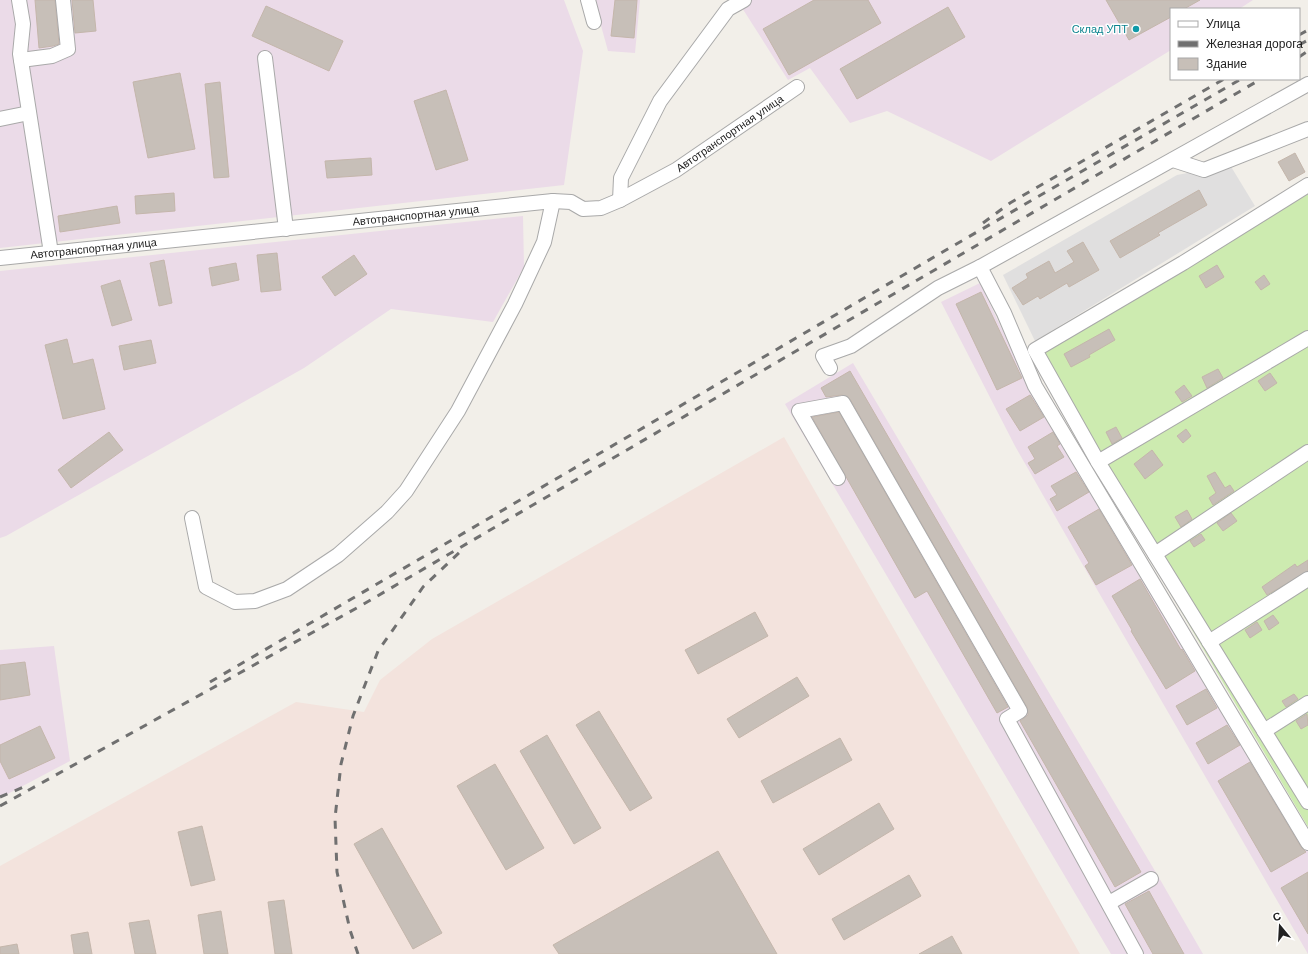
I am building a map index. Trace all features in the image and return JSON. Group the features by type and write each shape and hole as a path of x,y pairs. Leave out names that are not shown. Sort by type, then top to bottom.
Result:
{"street":[{"path":"18,0 23,24 20,45 21,60 51,253"},
{"path":"21,60 52,56 68,49 63,0"},
{"path":"588,0 594,22"},
{"path":"620,200 621,178 660,101 728,9 744,0"},
{"path":"265,58 286,228"},
{"path":"830,368 824,356 851,346 938,288 980,267 1308,84"},
{"name":"Автотранспортная улица","path":"0,258 553,201 571,202 583,209 601,208 620,200 676,170 797,86"},
{"path":"0,119 29,113"},
{"path":"1173,160 1204,170 1308,129"},
{"path":"1308,185 1183,263 1035,350 1098,462 1308,802"},
{"path":"192,518 206,588 235,602 255,601 287,589 338,555 387,512 406,491 458,411 515,304 544,242 553,201"},
{"path":"980,267 1004,313 1035,386 1308,843"},
{"path":"1098,462 1308,338"},
{"path":"838,478 799,411 843,403 1020,711 1007,719 1136,954"},
{"path":"1155,554 1308,452"},
{"path":"1209,642 1308,579"},
{"path":"1264,731 1308,703"},
{"path":"1109,903 1151,879"}],"shaded area":[{"path":"0,0 564,0 583,51 564,185 0,248"},
{"path":"594,0 640,0 635,53 608,51"},
{"path":"737,0 1253,0 1241,8 1170,8 1170,51 991,161 887,111 850,123 810,68 788,80"},
{"path":"1230,165 1255,206 1035,341 1003,275 1177,175"},
{"path":"523,216 524,267 493,322 391,309 304,368 0,538 0,271"},
{"path":"980,283 1027,382 1308,849 1308,954 1015,446 941,302"},
{"path":"853,363 1203,954 1111,954 785,404"},
{"path":"784,437 1080,954 0,954 0,866 296,702 364,712 380,680 432,639"},
{"path":"54,646 70,761 0,798 0,650"}],"green space":[{"path":"1308,194 1308,827 1032,358"}],"building":[{"path":"35,0 55,0 59,44 39,48"},
{"path":"72,0 93,0 96,31 75,33"},
{"path":"615,0 637,0 634,38 611,36"},
{"path":"814,0 868,0 881,23 789,75 763,29"},
{"name":"Склад УПТ","path":"1106,0 1200,0 1186,8 1170,8 1170,18 1129,40"},
{"path":"266,6 343,41 329,71 252,36"},
{"path":"948,7 965,37 857,99 840,69"},
{"path":"180,73 195,149 148,158 133,82"},
{"path":"220,82 229,177 214,178 205,84"},
{"path":"446,90 468,160 436,170 414,101"},
{"path":"1295,153 1305,172 1289,181 1278,162"},
{"path":"371,158 372,175 327,178 325,161"},
{"path":"1199,190 1207,205 1158,233 1160,235 1120,258 1110,241"},
{"path":"174,193 175,211 136,214 135,196"},
{"path":"117,206 120,223 60,232 58,216"},
{"path":"1083,242 1099,270 1069,287 1067,283 1040,299 1038,296 1023,305 1012,288 1028,278 1026,274 1049,261 1055,273 1074,262 1067,251"},
{"path":"277,253 281,290 261,292 257,255"},
{"path":"354,255 367,274 335,296 322,277"},
{"path":"164,260 172,303 159,306 150,263"},
{"path":"236,263 239,280 212,286 209,268"},
{"path":"1217,265 1224,277 1206,288 1199,276"},
{"path":"1264,275 1270,284 1261,290 1255,282"},
{"path":"120,280 132,320 112,326 101,286"},
{"path":"981,292 1022,378 997,390 956,304"},
{"path":"1109,329 1115,340 1089,355 1090,357 1071,367 1064,354"},
{"path":"67,339 73,364 93,359 105,409 63,419 45,345"},
{"path":"151,340 156,363 124,370 119,346"},
{"path":"1218,369 1223,378 1207,388 1202,377"},
{"path":"850,371 1141,872 1115,887 1020,721 1028,715 1027,707 850,399 842,395 826,397 821,388"},
{"path":"1270,373 1277,383 1265,391 1258,381"},
{"path":"1184,385 1192,396 1182,402 1175,392"},
{"path":"1030,395 1044,417 1020,431 1006,409"},
{"path":"839,412 1008,707 997,713 927,591 915,598 812,417"},
{"path":"1116,427 1122,438 1112,444 1106,432"},
{"path":"1186,429 1191,436 1183,443 1177,436"},
{"path":"109,432 123,450 71,488 58,470"},
{"path":"1053,432 1060,444 1057,446 1064,457 1035,474 1028,463 1035,459 1028,447"},
{"path":"1152,450 1163,465 1145,479 1134,464"},
{"path":"1076,472 1089,492 1057,511 1050,499 1057,495 1051,486"},
{"path":"1215,472 1225,488 1230,485 1234,491 1213,505 1209,498 1216,493 1207,476"},
{"path":"1099,509 1132,565 1096,585 1085,566 1089,563 1068,527"},
{"path":"1187,510 1192,519 1181,527 1175,517"},
{"path":"1231,513 1237,521 1223,531 1217,523"},
{"path":"1201,534 1205,540 1194,547 1190,541"},
{"path":"1308,560 1308,571 1267,595 1262,587 1295,564 1297,567"},
{"path":"1140,579 1181,650 1182,649 1195,671 1166,689 1112,596"},
{"path":"755,612 768,636 698,674 685,650"},
{"path":"1273,615 1279,623 1269,630 1264,621"},
{"path":"1257,622 1262,630 1250,638 1245,630"},
{"path":"25,662 30,695 0,700 0,665"},
{"path":"797,677 809,696 739,738 727,719"},
{"path":"1206,689 1217,708 1187,725 1176,706"},
{"path":"1294,694 1298,699 1286,707 1282,701"},
{"path":"599,711 652,798 630,811 576,725"},
{"path":"1307,714 1308,725 1301,729 1296,721"},
{"path":"1227,725 1240,745 1208,764 1196,743"},
{"path":"40,726 55,758 9,779 0,761 0,745"},
{"path":"547,735 601,828 574,844 520,751"},
{"path":"840,738 852,760 773,803 761,781"},
{"path":"1250,762 1301,847 1306,852 1271,872 1218,781"},
{"path":"495,764 544,848 506,870 457,786"},
{"path":"879,803 894,829 819,875 803,849"},
{"path":"202,826 215,880 191,886 178,832"},
{"path":"382,828 442,933 413,949 354,844"},
{"path":"718,851 777,954 559,954 553,945"},
{"path":"1308,872 1308,934 1281,888"},
{"path":"909,875 921,896 844,940 832,919"},
{"path":"1149,891 1184,954 1153,954 1125,904"},
{"path":"284,900 292,954 275,954 268,902"},
{"path":"221,911 228,954 204,954 198,915"},
{"path":"149,920 156,954 135,954 129,923"},
{"path":"88,932 92,954 74,954 71,935"},
{"path":"952,936 962,954 919,954"},
{"path":"17,944 19,954 0,954 0,947"}],"railway":[{"path":"1300,34 1308,30"},
{"path":"1300,44 1308,40"},
{"path":"1300,56 1308,51"},
{"path":"983,223 1010,203 1222,80"},
{"path":"210,682 946,250 1239,80"},
{"path":"0,806 362,605 1259,80"},
{"path":"358,954 350,930 337,872 335,818 341,764 353,716 378,651 423,587 462,550"},
{"path":"0,797 26,786"}],"place":[{"name":"Склад УПТ","path":"1136,29"}]}
